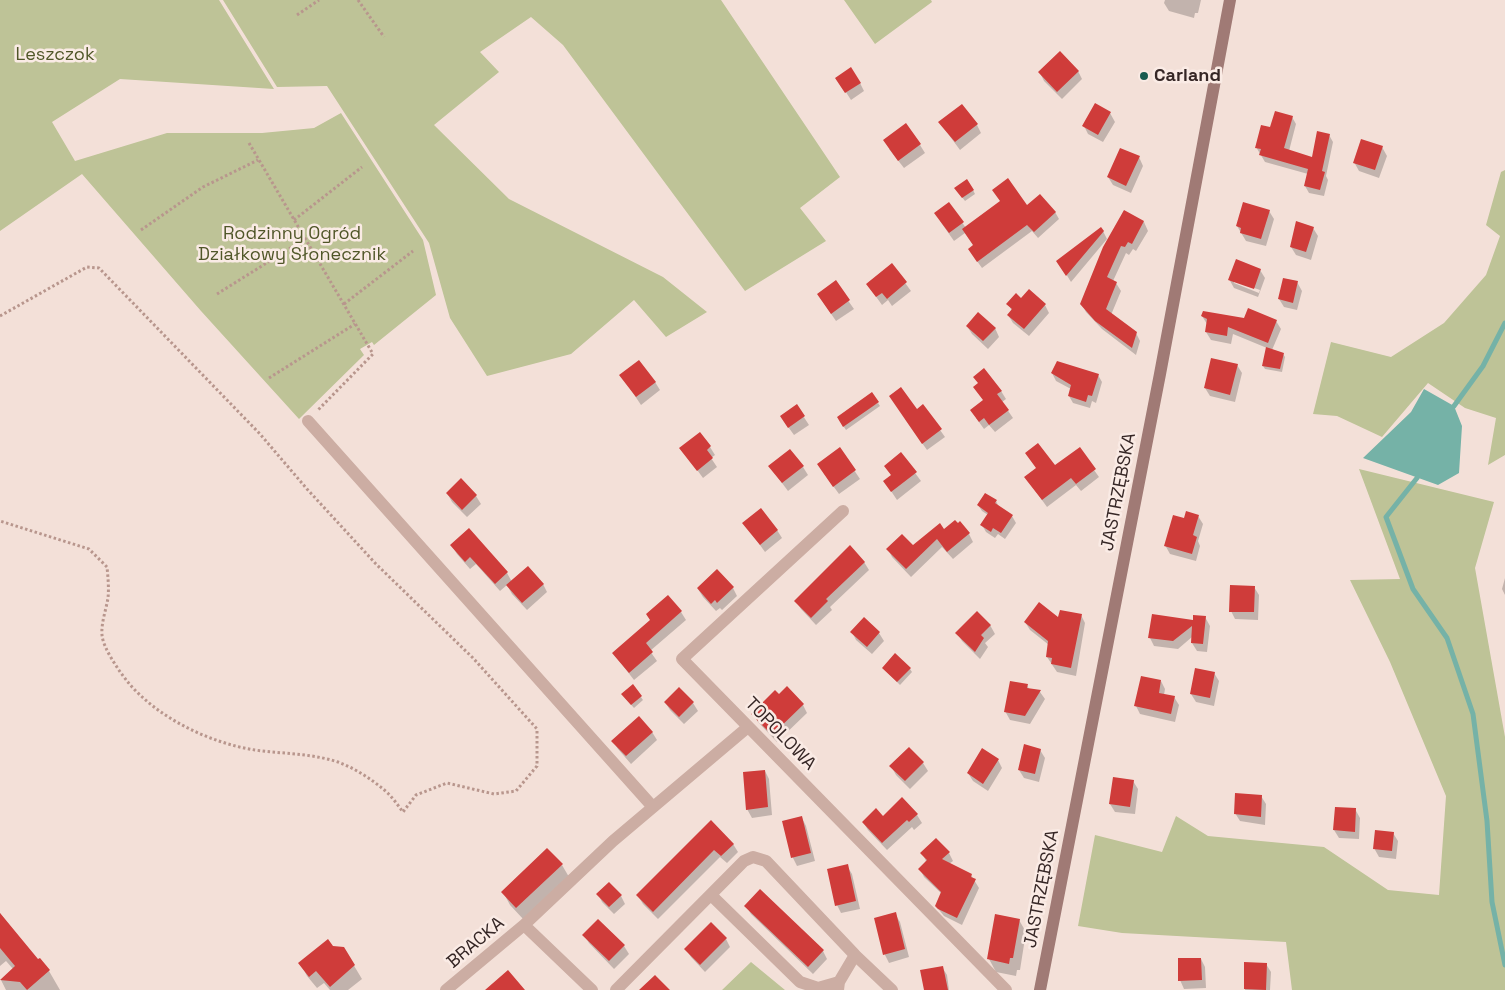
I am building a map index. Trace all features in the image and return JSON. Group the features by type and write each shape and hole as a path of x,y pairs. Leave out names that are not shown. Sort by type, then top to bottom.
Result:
{"main road":[{"name":"JASTRZĘBSKA","path":"1040,990 1230,0"}],"street":[{"path":"308,421 652,806"},
{"name":"TOPOLOWA","path":"843,510 682,659 1006,990"},
{"path":"524,925 652,806 748,727"},
{"path":"616,990 744,862 753,857 766,861 855,955 892,990"},
{"path":"711,895 800,982 818,988 838,986 855,955"},
{"name":"BRACKA","path":"446,990 524,925 592,990"}],"path":[{"path":"298,16 319,0"},
{"path":"358,0 384,37"},
{"path":"249,143 373,354 308,421"},
{"path":"141,230 202,187 258,160"},
{"path":"294,220 362,167"},
{"path":"218,294 305,239"},
{"path":"344,304 413,251"},
{"path":"0,316 87,267 99,268 260,434 307,489 376,564 473,658 537,729 537,766 516,791 494,794 447,783 416,795 403,812 384,789 355,770 338,762 315,756 256,750 223,743 197,733 169,717 136,693 116,668 102,637 103,618 108,596 107,567 89,549 0,521"},
{"path":"269,378 355,324"}],"green space":[{"name":"Rodzinny Ogród Działkowy Słonecznik","path":"0,0 219,0 274,89 120,79 52,122 75,161 167,133 262,133 314,128 341,113 423,240 436,295 374,345 372,342 360,349 364,355 299,419 201,311 82,174 0,231"},
{"path":"223,0 721,0 840,177 800,208 826,241 745,291 563,45 531,17 480,52 499,72 434,125 509,199 663,277 707,312 666,337 634,300 571,354 487,376 450,318 429,243 327,86 277,87"},
{"path":"844,0 931,0 932,2 875,44"},
{"path":"1505,170 1505,455 1488,465 1496,418 1465,408 1428,383 1382,437 1337,416 1313,414 1331,342 1391,357 1444,323 1486,275 1500,236 1486,225 1501,172"},
{"path":"1359,469 1494,502 1475,568 1505,737 1505,990 1292,990 1286,942 1122,933 1078,926 1095,835 1162,852 1176,816 1208,836 1324,847 1388,890 1439,895 1446,796 1390,662 1350,580 1400,579"},
{"path":"751,962 785,990 722,990"}],"water":[{"path":"1424,389 1454,406 1462,426 1459,473 1438,485 1363,458 1411,412"}],"building":[{"path":"1060,51 1079,71 1057,92 1038,72"},
{"path":"851,67 861,83 845,93 835,78"},
{"path":"1095,103 1111,112 1098,135 1082,126"},
{"path":"962,104 978,124 955,142 938,122"},
{"path":"1275,111 1293,116 1284,148 1312,157 1317,131 1330,134 1322,171 1325,172 1320,190 1304,186 1308,169 1259,155 1261,149 1255,148 1261,125 1270,127"},
{"path":"906,123 921,144 898,161 883,140"},
{"path":"1361,139 1383,146 1375,170 1353,163"},
{"path":"1120,148 1140,156 1126,186 1107,177"},
{"path":"1008,178 1027,205 1040,194 1056,212 1034,232 1027,225 977,262 968,249 973,245 962,229 1000,201 992,190"},
{"path":"967,179 974,190 962,198 954,188"},
{"path":"949,202 964,222 949,233 934,213"},
{"path":"1243,202 1270,210 1261,239 1240,233 1241,228 1236,226"},
{"path":"1124,210 1144,221 1132,244 1128,242 1125,247 1121,246 1107,277 1117,282 1106,309 1137,332 1132,348 1095,321 1080,304 1103,247"},
{"path":"1296,221 1314,227 1306,252 1290,247"},
{"path":"1101,227 1104,231 1066,276 1056,261"},
{"path":"1236,259 1261,269 1254,289 1228,280"},
{"path":"892,263 907,282 887,299 882,293 876,297 866,284"},
{"path":"1283,278 1298,281 1293,303 1278,299"},
{"path":"836,280 850,300 831,314 817,294"},
{"path":"1029,289 1046,304 1024,329 1007,315 1012,309 1006,304 1016,293 1021,298"},
{"path":"1248,308 1277,320 1268,343 1228,327 1227,336 1205,332 1207,319 1201,316 1203,311 1244,318"},
{"path":"978,312 996,328 983,341 966,326"},
{"path":"1266,347 1284,353 1280,369 1262,366"},
{"path":"1211,358 1238,364 1230,395 1204,388"},
{"path":"639,360 656,382 636,397 619,375"},
{"path":"1057,361 1099,374 1092,396 1088,395 1086,402 1068,396 1071,385 1051,373"},
{"path":"984,368 1002,391 997,394 1009,410 989,425 984,418 979,422 970,410 983,400 973,387 978,383 973,377"},
{"path":"901,387 917,409 923,404 942,429 922,444 889,396"},
{"path":"872,392 879,402 843,427 837,417"},
{"path":"797,404 805,416 788,428 780,416"},
{"path":"700,432 711,446 707,450 713,458 697,471 679,448"},
{"path":"1038,443 1055,465 1080,447 1096,469 1076,484 1071,478 1042,500 1024,477 1036,468 1025,453"},
{"path":"840,447 856,470 833,487 817,464"},
{"path":"790,449 804,466 782,483 768,466"},
{"path":"901,452 917,472 891,492 883,481 891,475 884,466"},
{"path":"461,478 477,495 462,510 446,493"},
{"path":"985,493 997,500 995,503 1013,515 1001,533 993,528 991,532 980,525 988,513 977,505"},
{"path":"761,508 778,530 760,545 742,523"},
{"path":"1186,511 1199,515 1193,535 1197,537 1192,554 1164,546 1173,515 1184,518"},
{"path":"955,520 958,523 960,521 970,533 947,552 937,539 906,569 886,549 902,534 913,545 940,523 944,529"},
{"path":"469,528 508,572 495,584 470,557 465,562 450,545"},
{"path":"850,545 865,562 826,599 828,601 811,618 794,601"},
{"path":"528,566 544,584 522,603 506,585"},
{"path":"717,569 734,587 717,603 715,600 711,604 697,588"},
{"path":"1230,585 1255,586 1254,612 1229,612"},
{"path":"668,595 682,611 646,643 653,652 629,673 612,653 650,620 646,614"},
{"path":"1039,602 1058,617 1060,610 1082,614 1071,668 1051,664 1052,658 1046,657 1048,641 1024,622"},
{"path":"977,611 991,625 981,635 984,638 975,652 955,633"},
{"path":"1152,614 1193,620 1193,615 1206,616 1203,644 1191,643 1192,626 1173,641 1148,638"},
{"path":"864,617 880,632 867,647 850,632"},
{"path":"895,653 911,668 897,682 882,668"},
{"path":"1195,668 1215,672 1210,698 1190,694"},
{"path":"1141,676 1161,680 1159,693 1175,696 1171,714 1134,706"},
{"path":"1010,681 1028,684 1027,688 1041,690 1025,716 1004,712"},
{"path":"633,684 642,696 631,705 621,694"},
{"path":"787,686 804,704 772,735 751,714 775,690 779,694"},
{"path":"679,687 694,702 679,717 664,702"},
{"path":"639,716 653,732 626,756 611,741"},
{"path":"1024,744 1041,749 1035,774 1018,770"},
{"path":"909,747 924,762 905,781 889,766"},
{"path":"982,748 999,759 983,784 967,773"},
{"path":"765,770 768,807 746,810 743,772"},
{"path":"1113,777 1134,780 1130,807 1109,804"},
{"path":"1235,793 1262,795 1261,817 1234,814"},
{"path":"902,797 918,814 909,822 907,820 882,843 862,822 876,808 883,816"},
{"path":"1335,807 1356,808 1355,832 1333,830"},
{"path":"802,816 811,853 791,858 782,821"},
{"path":"711,820 734,844 721,856 714,850 653,912 636,895"},
{"path":"1375,830 1394,832 1392,851 1373,849"},
{"path":"936,838 950,852 942,859 972,874 971,877 976,879 957,918 935,906 941,892 918,869 927,860 920,853"},
{"path":"547,848 563,864 516,908 501,892"},
{"path":"848,864 856,901 835,906 827,869"},
{"path":"609,882 622,895 609,907 596,894"},
{"path":"760,889 824,950 808,967 744,906"},
{"path":"896,912 905,949 883,955 874,918"},
{"path":"0,913 38,959 40,958 50,970 27,990 20,982 0,980 15,966 0,948"},
{"path":"995,914 1020,919 1013,958 1010,958 1009,964 987,959"},
{"path":"598,919 625,945 609,961 582,935"},
{"path":"711,922 727,938 700,965 684,949"},
{"path":"328,939 333,946 344,947 355,965 330,987 316,971 309,977 298,963"},
{"path":"1178,958 1201,958 1202,980 1178,981"},
{"path":"1244,962 1267,963 1266,990 1244,989"},
{"path":"943,966 948,990 924,990 920,970"},
{"path":"508,970 525,990 485,990"},
{"path":"655,975 670,990 639,990"}],"waterway":[{"path":"1454,406 1483,366 1505,323"},
{"path":"1417,478 1386,517 1413,589 1447,638 1473,714 1487,821 1492,902 1505,965"}],"place":[{"name":"Carland","path":"1144,76"}],"park label":[{"name":"Leszczok","path":"55,55"}]}
